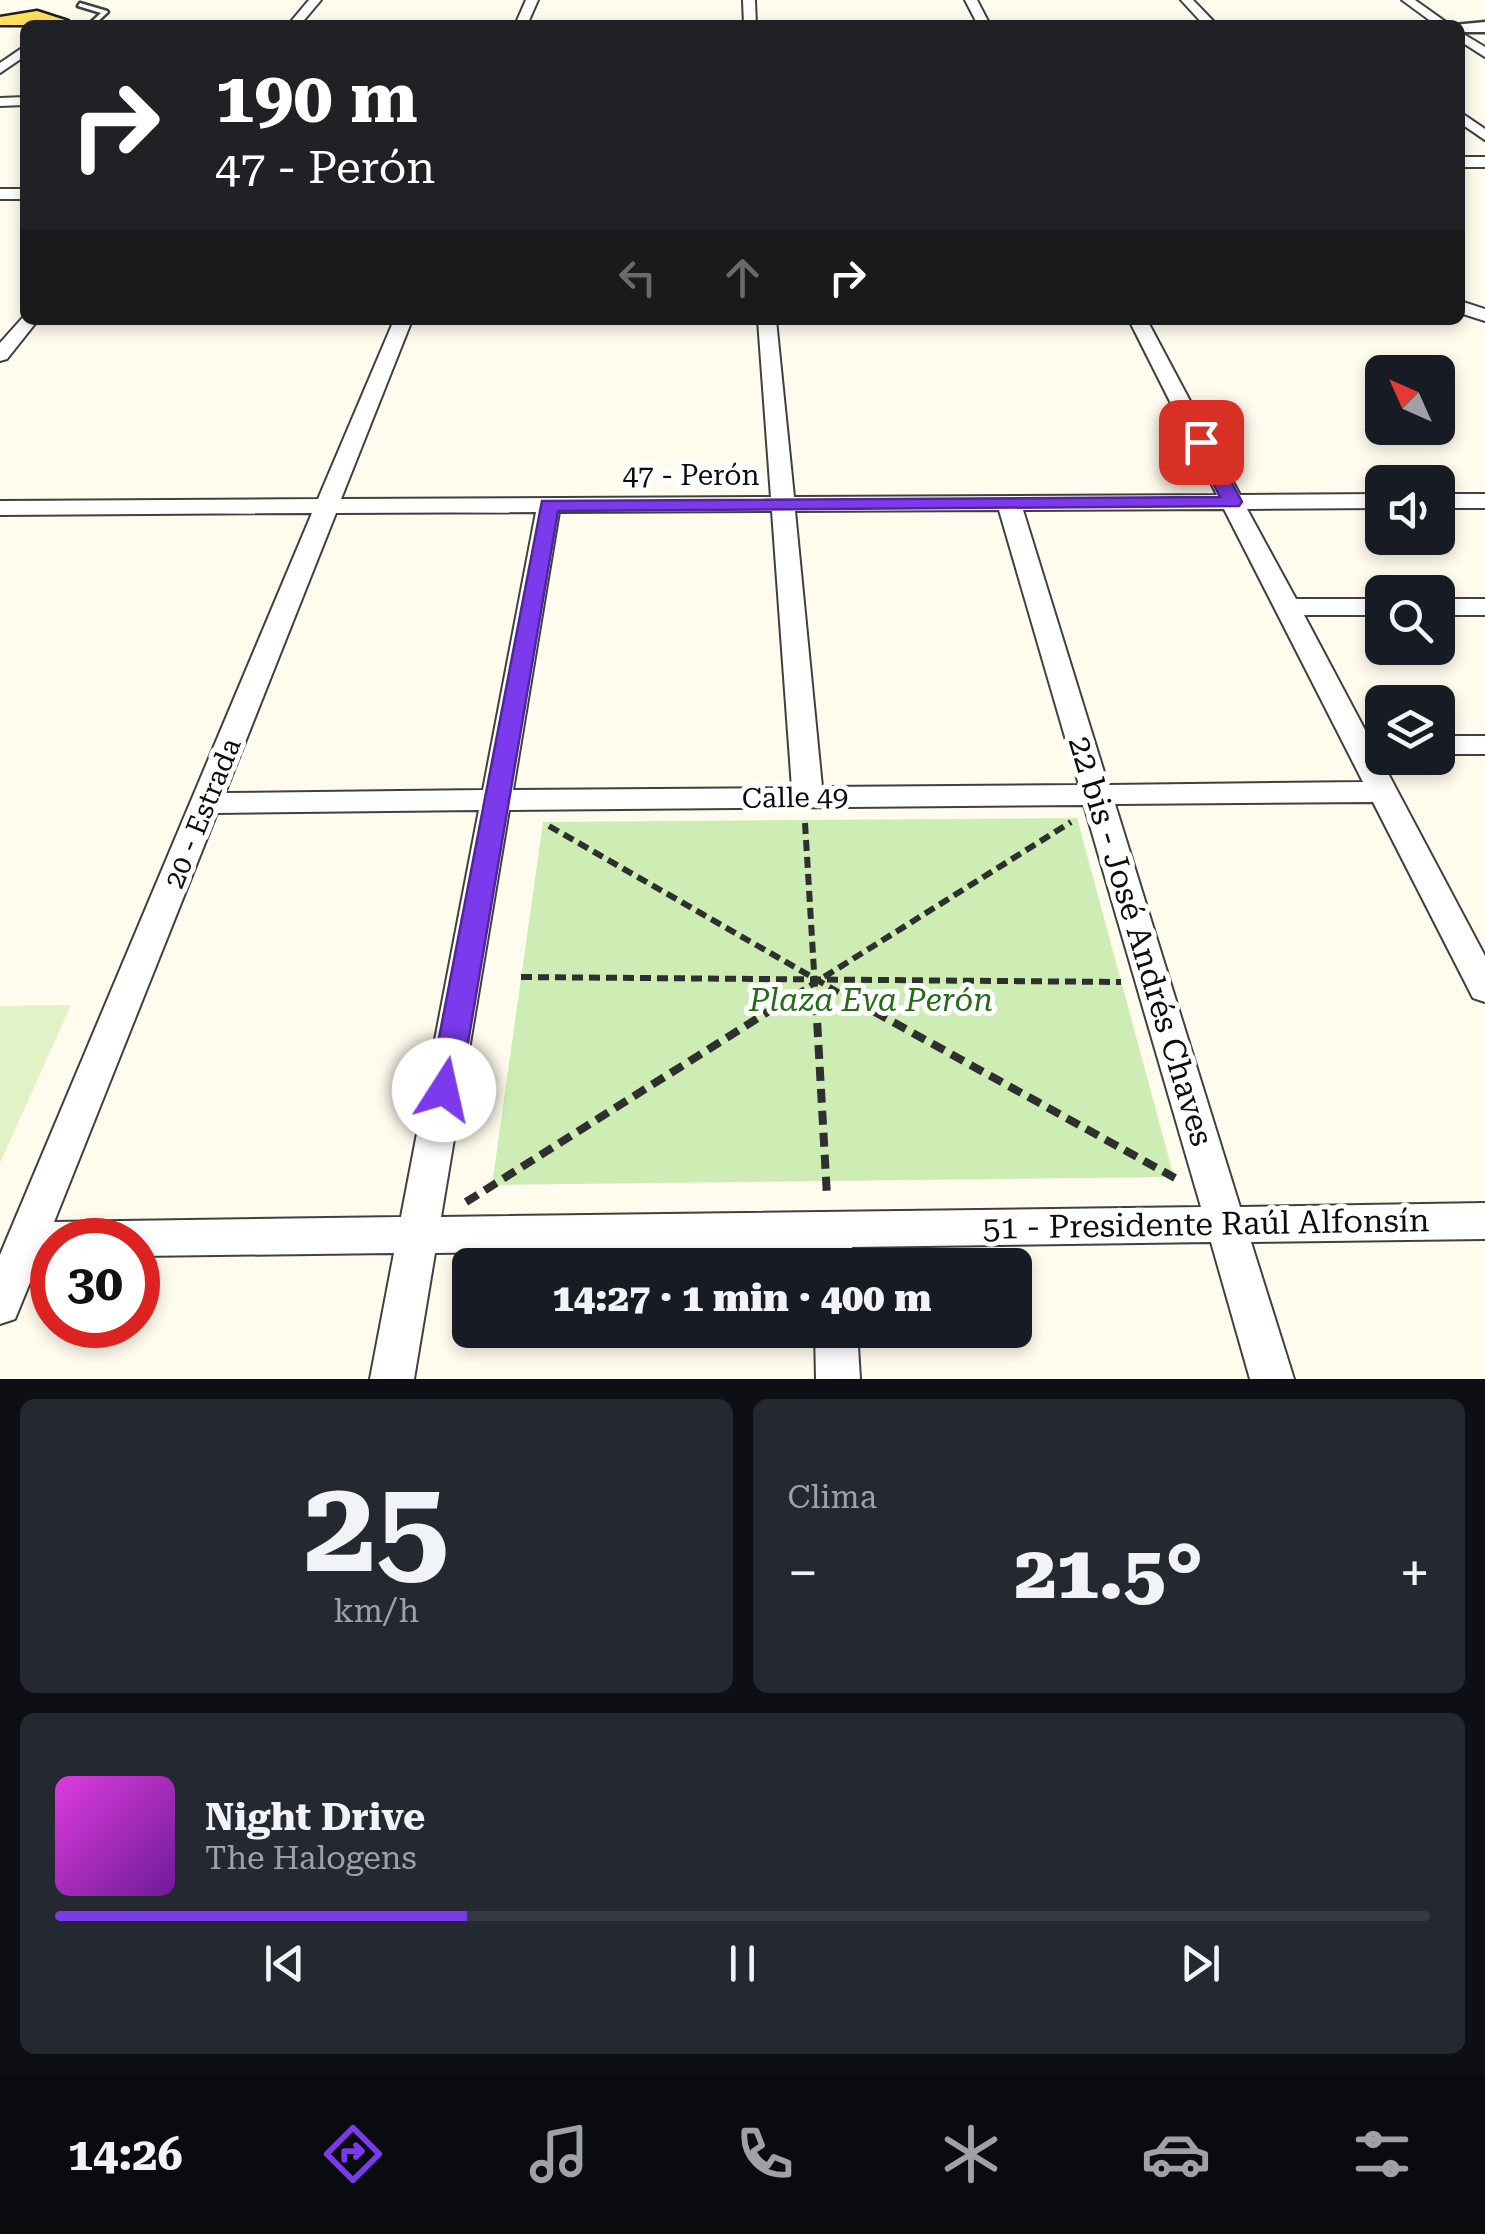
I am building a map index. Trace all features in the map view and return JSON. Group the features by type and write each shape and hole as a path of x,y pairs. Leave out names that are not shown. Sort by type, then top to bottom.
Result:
{"main road":[{"path":"3,22 36,0"},
{"path":"62,20 84,3"},
{"path":"20,20 45,20"}],"street":[{"path":"298,20 316,0"},
{"path":"1187,0 1206,20"},
{"path":"1408,0 1437,20"},
{"path":"1465,35 1485,53"},
{"path":"0,68 20,50"},
{"path":"1465,120 1485,136"},
{"path":"0,355 23,325"},
{"name":"20 - Estrada","path":"0,1305 401,325"},
{"path":"767,325 808,797"},
{"path":"1141,325 1287,607 1365,736"},
{"path":"1455,501 1485,501"},
{"name":"47 - Perón","path":"0,508 1365,502"},
{"name":"22 bis - José Andrés Chaves","path":"1009,503 1272,1379"},
{"path":"392,1379 549,505"},
{"path":"1455,607 1485,606"},
{"path":"1287,607 1365,607"},
{"path":"1455,745 1485,744"},
{"path":"1379,775 1383,792 1485,989"},
{"name":"Calle 49","path":"206,803 1383,792"},
{"name":"51 - Presidente Raúl Alfonsín","path":"27,1240 418,1234 832,1247 1226,1224 1485,1220"},
{"path":"837,1348 838,1379"}],"lane":[{"path":"84,3 104,12 96,20"}],"path":[{"path":"418,1234 814,980 1077,818 1096,794"},
{"path":"808,797 804,820 832,1247"},
{"path":"543,822 814,980 1174,1177 1226,1224"},
{"path":"521,977 1121,982"}],"green space":[{"name":"Plaza Eva Perón","path":"1077,818 1174,1177 492,1185 543,822"},
{"path":"71,1005 0,1163 0,1006"}],"route":[{"path":"444,1090 549,505 1232,502 1201,442"}]}
